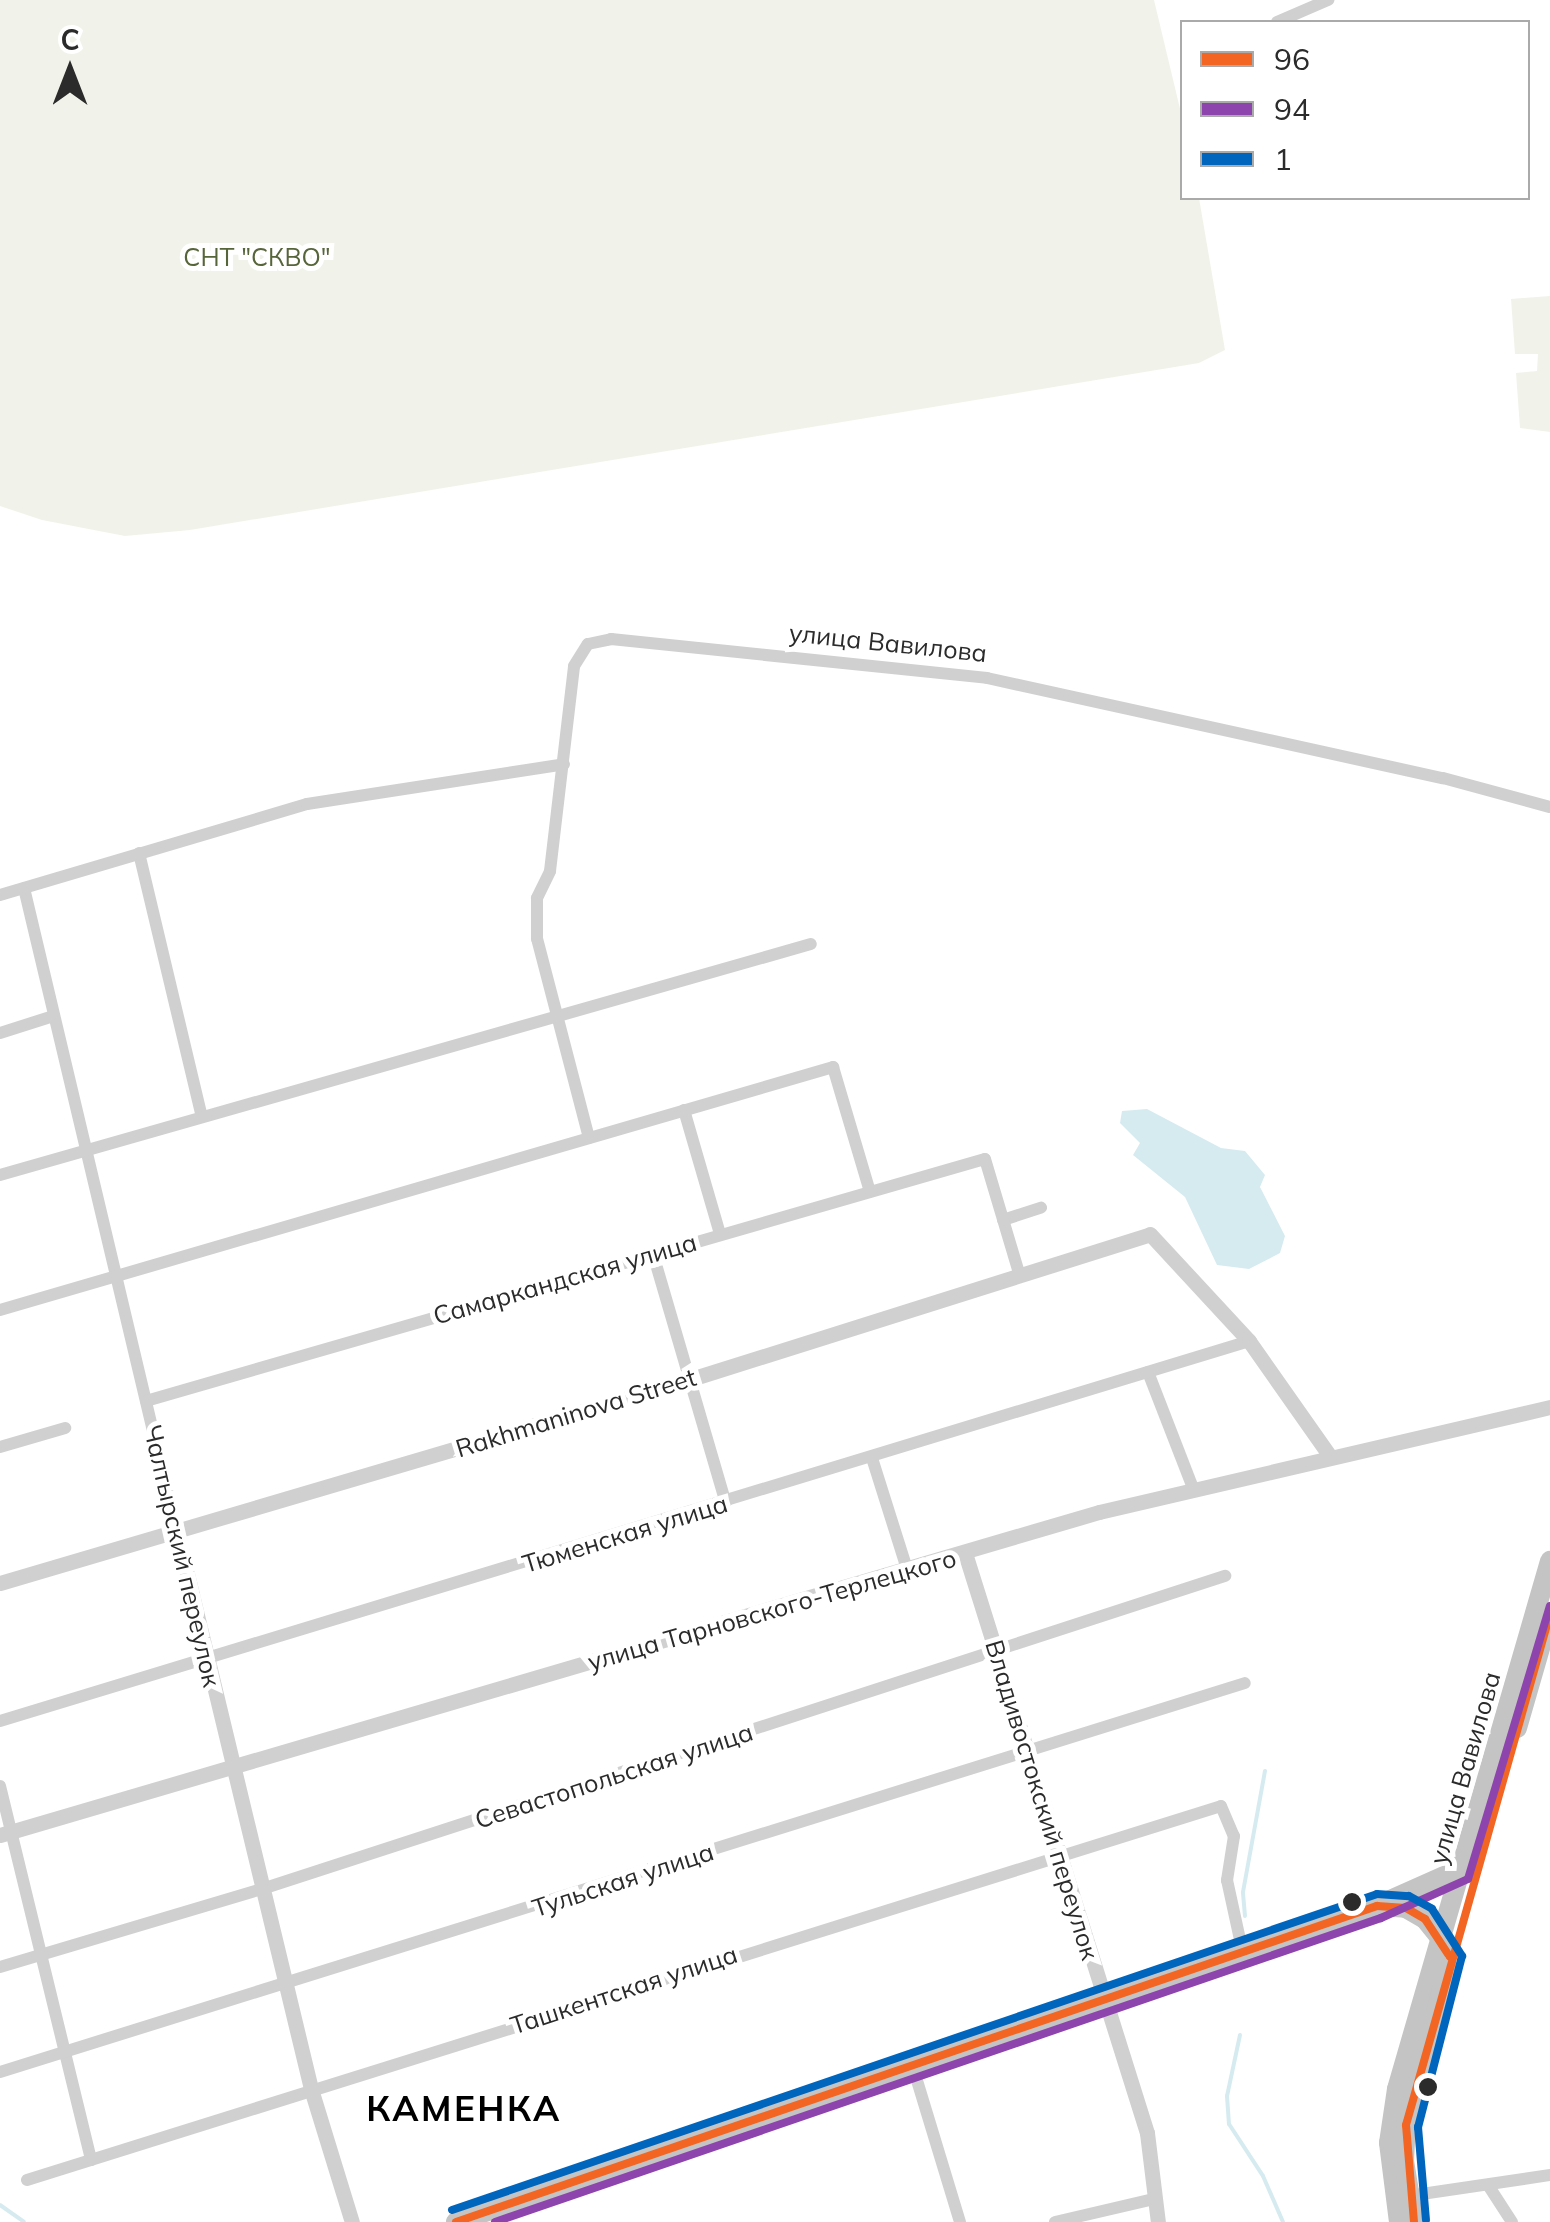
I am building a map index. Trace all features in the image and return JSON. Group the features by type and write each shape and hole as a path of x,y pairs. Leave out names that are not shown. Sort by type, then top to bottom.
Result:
{"main road":[{"name":"улица Вавилова","path":"1398,2222 1391,2121 1550,1561"},
{"name":"улица Вавилова","path":"1414,2222 1408,2196 1406,2125 1450,1957 1550,1614"},
{"path":"456,2222 1242,1949 1377,1906 1462,1868"},
{"path":"1377,1906 1406,1908 1442,1936 1450,1957"}],"street":[{"path":"1282,20 1328,0"},
{"name":"улица Вавилова","path":"589,1138 537,939 537,898 550,872 574,666 588,644 611,640 987,678 1443,778 1550,808"},
{"path":"0,895 306,804 564,764"},
{"path":"139,852 202,1117"},
{"name":"Чалтырский переулок","path":"24,888 50,1017 286,1988 311,2089 352,2222"},
{"path":"0,1174 811,944"},
{"path":"0,1033 50,1017"},
{"path":"0,1310 833,1067 870,1192"},
{"path":"684,1110 720,1234"},
{"name":"Самаркандская улица","path":"146,1400 984,1159 1003,1220"},
{"path":"1019,1273 1003,1220 1041,1208"},
{"name":"Rakhmaninova Street","path":"0,1583 690,1379 1150,1234 1249,1341"},
{"path":"653,1254 726,1502"},
{"path":"1249,1341 1328,1455"},
{"name":"Тюменская улица","path":"0,1721 206,1662 1249,1341"},
{"path":"1148,1372 1193,1488"},
{"name":"улица Тарновского-Терлецкого","path":"6,1833 1193,1488 1550,1407"},
{"path":"0,1447 64,1428"},
{"path":"872,1458 906,1569"},
{"name":"Владивостокский переулок","path":"965,1553 1061,1852 1102,1999 1147,2132 1158,2222"},
{"name":"Севастопольская улица","path":"0,1967 262,1889 997,1654 1225,1576"},
{"name":"Тульская улица","path":"0,2072 286,1988 1245,1683"},
{"path":"0,1786 6,1833 42,1954 91,2160"},
{"name":"Ташкентская улица","path":"28,2180 1061,1852 1221,1806 1234,1836 1227,1880 1242,1949"},
{"path":"912,2064 960,2222"},
{"path":"1408,2196 1550,2175"},
{"path":"1488,2185 1512,2222"},
{"path":"1055,2222 1154,2199"}],"green space":[{"name":"СНТ \"СКВО\"","path":"0,0 1154,0 1180,109 1180,200 1199,200 1225,350 1199,363 190,530 125,536 42,520 0,506"},
{"path":"1550,296 1550,432 1520,428 1516,373 1537,371 1538,354 1515,354 1511,299"}],"shaded area":[{"path":"1147,1109 1221,1148 1245,1151 1265,1175 1260,1187 1285,1236 1280,1253 1249,1269 1217,1265 1185,1197 1133,1155 1140,1143 1120,1123 1122,1111"}],"waterway":[{"path":"1245,1916 1243,1892 1265,1771"},
{"path":"1240,2035 1227,2096 1229,2124 1263,2176 1283,2222"},
{"path":"0,2205 24,2222"}],"transit line":[{"name":"94","path":"495,2222 1381,1918 1468,1879 1550,1606"},
{"name":"96","path":"1414,2222 1406,2125 1550,1614"},
{"name":"1","path":"452,2210 1377,1894 1409,1896 1432,1909 1462,1956 1418,2127 1426,2220"},
{"name":"96","path":"456,2222 1377,1906 1406,1908 1425,1919 1450,1957"}],"district":[{"name":"КАМЕНКА","path":"464,2108"}]}
